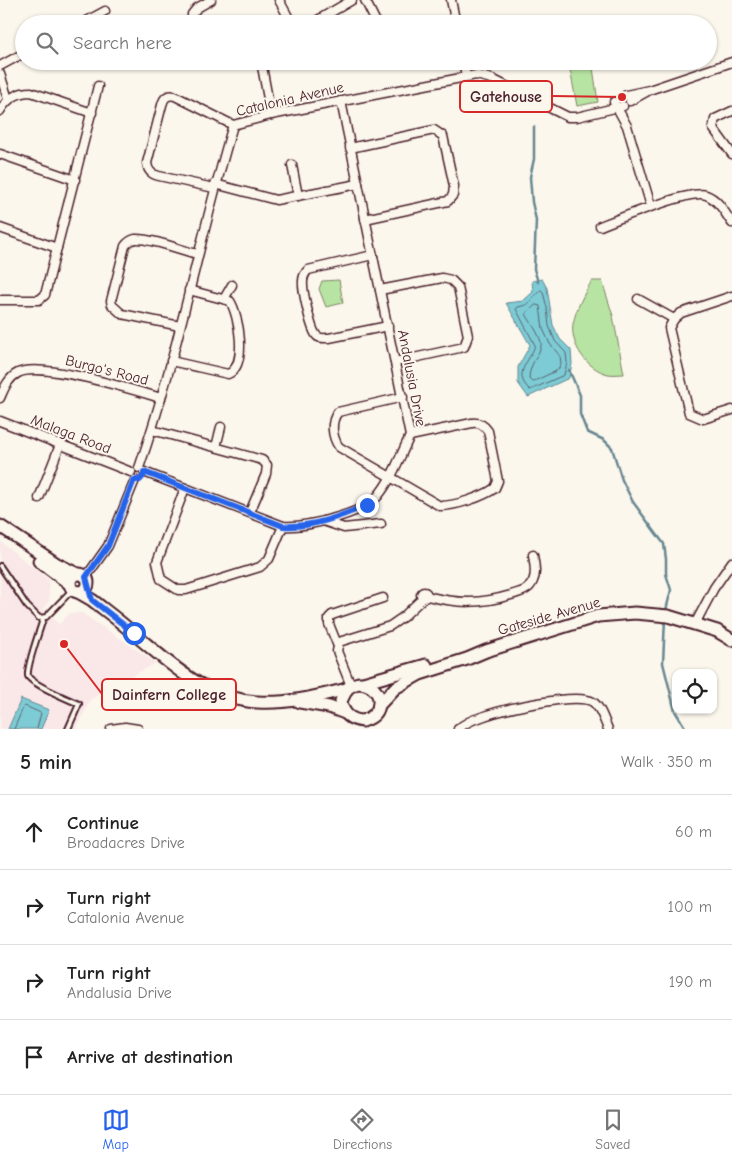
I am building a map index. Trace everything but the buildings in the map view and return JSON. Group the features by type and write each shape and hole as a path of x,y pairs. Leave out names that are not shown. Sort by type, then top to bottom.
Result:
{"street":[{"path":"192,15 198,8 211,0"},
{"path":"279,0 287,15"},
{"path":"326,15 352,0"},
{"path":"365,0 373,15"},
{"path":"452,0 454,15"},
{"path":"98,15 105,11"},
{"path":"0,66 15,58"},
{"path":"717,67 732,62"},
{"path":"263,70 271,115"},
{"path":"465,70 466,76"},
{"path":"630,95 708,70"},
{"path":"0,74 8,99"},
{"name":"Catalonia Avenue","path":"142,470 197,254 233,126 271,115 466,76 482,75 568,116 577,117 605,111 618,104 627,126 651,206"},
{"path":"0,300 36,300 45,295 98,86"},
{"path":"0,111 8,99 31,92 92,113"},
{"path":"233,126 175,96 166,96 147,163 148,170 152,174 159,176 272,199 284,199 358,184"},
{"name":"Andalusia Drive","path":"142,470 283,526 299,526 323,521 367,505 377,498 389,478 410,436 341,101"},
{"path":"732,111 716,119 713,128 732,154"},
{"path":"350,148 434,130 443,136 454,186 453,195 448,201 365,219"},
{"path":"0,154 74,180"},
{"path":"292,165 298,196"},
{"path":"600,226 651,206 701,193 715,200 732,223"},
{"path":"0,228 57,248"},
{"path":"180,326 122,314 112,305 111,301 125,246 133,239 146,240 197,254"},
{"path":"372,255 308,270 302,283 316,336 329,338 388,326"},
{"path":"380,290 442,278 454,282 459,291 468,336 464,347 395,362"},
{"path":"224,299 232,285"},
{"path":"171,361 225,374 235,369 241,346 230,301 188,290"},
{"path":"732,296 681,313 674,319 669,328 689,413 704,419 732,410"},
{"path":"638,299 674,319"},
{"name":"Burgo's Road","path":"0,398 8,382 18,373 27,371 64,373 161,398"},
{"path":"403,397 338,412 334,419 334,435 339,447 389,478 440,506 455,504 486,494 495,488 498,481 488,431 483,424 472,423 410,436"},
{"name":"Malaga Road","path":"0,421 60,444 133,476"},
{"path":"216,447 221,427"},
{"path":"152,430 256,457 265,462 266,474 250,512"},
{"path":"39,498 60,444"},
{"path":"78,584 108,546 133,476 134,468 142,470 144,475 140,480 133,476"},
{"path":"184,488 156,562 161,579 178,590 186,590 260,567 269,559 283,526"},
{"path":"323,521 344,528 381,524"},
{"path":"0,526 56,564 92,600 134,633 168,664 198,684 217,693 238,699 270,702 296,701 329,707 362,721 377,710 379,699 374,688 354,686"},
{"path":"0,530 78,584"},
{"path":"337,644 341,640 390,626 425,597 456,602 485,602 522,592 529,588 534,580 535,567 533,555"},
{"path":"695,624 714,588 732,562"},
{"path":"354,686 337,651 337,644 329,624 329,618 383,598"},
{"name":"Gateside Avenue","path":"367,729 377,710 396,688 412,678 578,620 618,613 668,616 709,630 732,646"},
{"name":"Gateside Avenue","path":"709,630 717,631 732,640"},
{"name":"Gateside Avenue","path":"296,701 448,659 486,651"},
{"path":"354,686 342,701 356,729"},
{"path":"458,729 479,717 531,704 560,700 586,700 592,702 599,708 608,729"},
{"path":"111,729 125,727 138,729"}],"lane":[{"path":"0,566 27,606 35,615 43,619"},
{"path":"68,729 79,704 31,680 28,676 43,619 78,584"}],"shaded area":[{"path":"0,541 49,580 49,602 43,609 59,624 70,613 82,613 156,663 91,699 76,729 0,729"}],"green space":[{"path":"570,70 593,70 598,102 577,106"},
{"path":"339,280 343,303 326,307 319,289 322,281"},
{"path":"592,281 602,281 613,316 624,374 608,374 593,367 577,348 574,340 574,318"}],"water":[{"path":"542,279 547,288 553,325 560,339 571,350 572,364 569,378 528,397 518,383 518,367 530,345 506,303 523,301 533,292 532,281"},
{"path":"21,699 49,710 41,729 8,729"}],"waterway":[{"path":"534,127 534,159 530,177 536,220 534,269 538,282"},
{"path":"569,370 580,395 580,414 587,432 604,440 612,448 622,480 633,502 664,544 666,574 671,590 665,614"},
{"path":"665,619 663,663 675,711 686,729"}],"tunnel":[{"path":"618,99 626,95"}],"place":[{"name":"Gatehouse","path":"622,97"},
{"name":"Dainfern College","path":"64,644"}],"route":[{"path":"134,633 92,600 86,577 108,546 134,480 140,480 144,472 283,526 293,527 323,521 367,505"}]}
